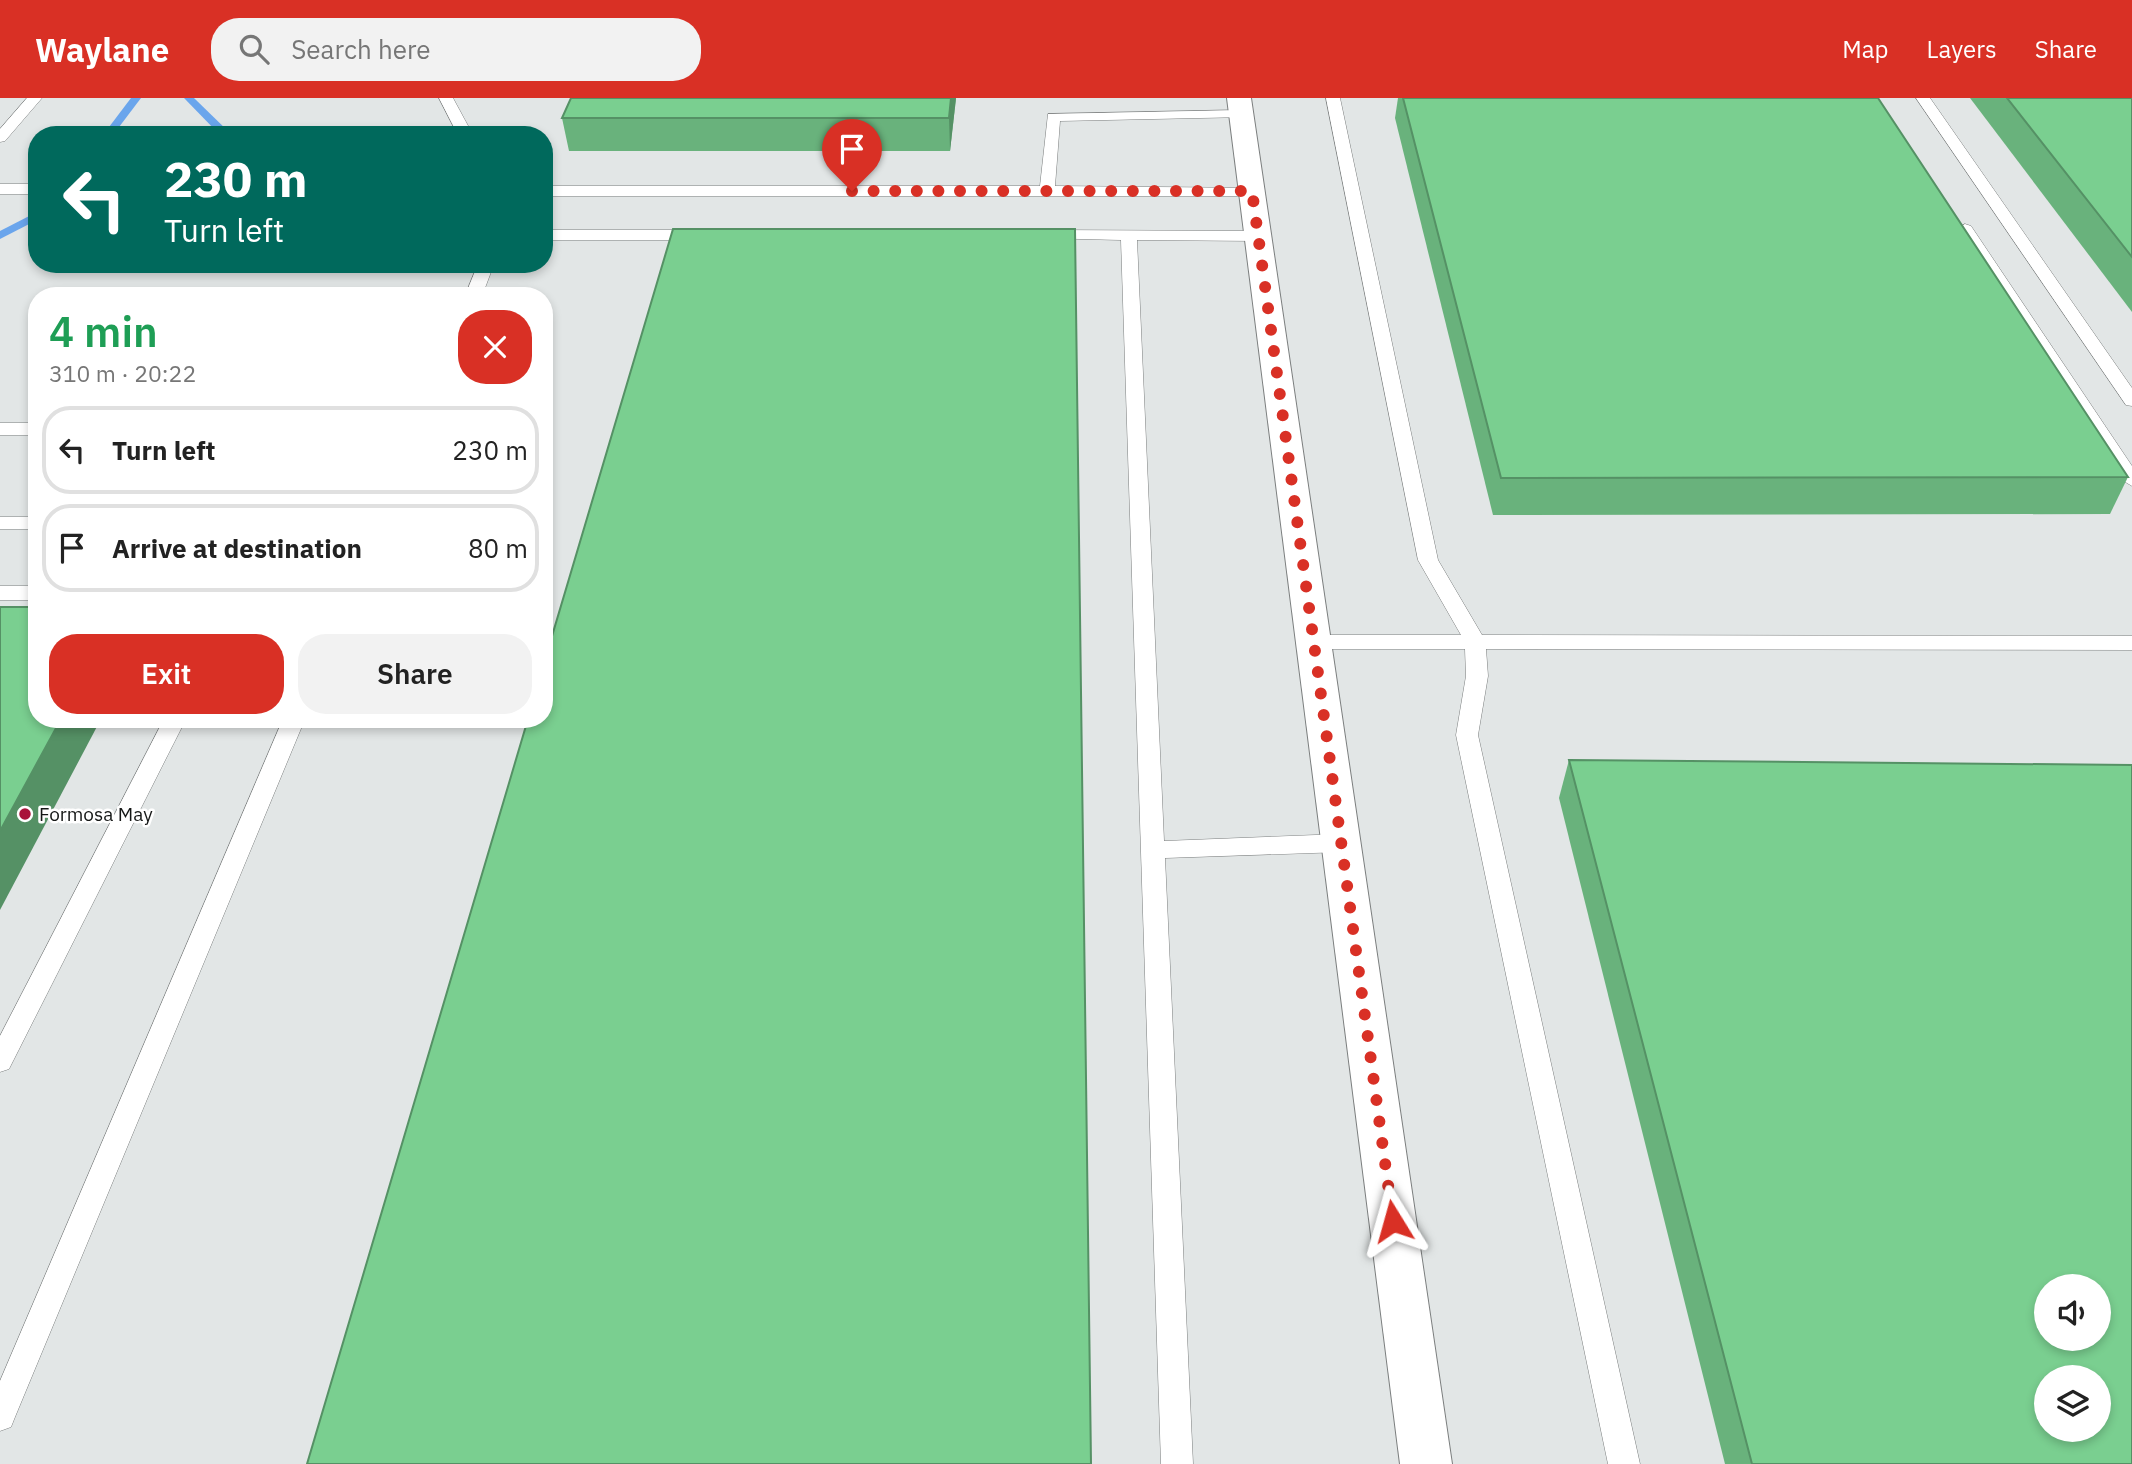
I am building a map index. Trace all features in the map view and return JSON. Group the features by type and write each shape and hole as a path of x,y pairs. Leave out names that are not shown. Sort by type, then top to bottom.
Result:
{"street":[{"path":"1241,106 1426,1464"}],"lane":[{"path":"0,138 34,98"},
{"path":"446,98 461,126"},
{"path":"1333,98 1428,561 1475,642 1477,677 1468,735 1624,1464"},
{"path":"1923,98 2132,401"},
{"path":"1048,191 1054,117 1241,106"},
{"path":"0,189 28,189"},
{"path":"553,191 1252,191"},
{"path":"1952,210 2132,480"},
{"path":"553,235 725,235"},
{"path":"1032,235 1259,236"},
{"path":"1129,236 1177,1464"},
{"path":"0,429 28,429"},
{"path":"0,523 28,523"},
{"path":"0,593 28,593"},
{"path":"1315,642 2132,643"},
{"path":"0,1061 170,728"},
{"path":"0,1417 290,728"},
{"path":"1154,850 1342,843"}],"building":[{"path":"571,98 951,98 949,118 562,118"},
{"path":"1403,98 1878,98 2128,477 1501,478"},
{"path":"2007,98 2132,98 2132,257"},
{"path":"673,229 1075,229 1091,1464 307,1464 525,728 553,728 553,633"},
{"path":"0,607 28,607 28,728 56,728 0,831"},
{"path":"1569,760 2132,765 2132,1464 1752,1464"}],"waterway":[{"path":"115,126 136,98"},
{"path":"189,98 216,126"},
{"path":"0,236 28,220"}],"place":[{"name":"Formosa May","path":"25,814"}],"route":[{"path":"852,191 1252,191 1393,1221"}]}
